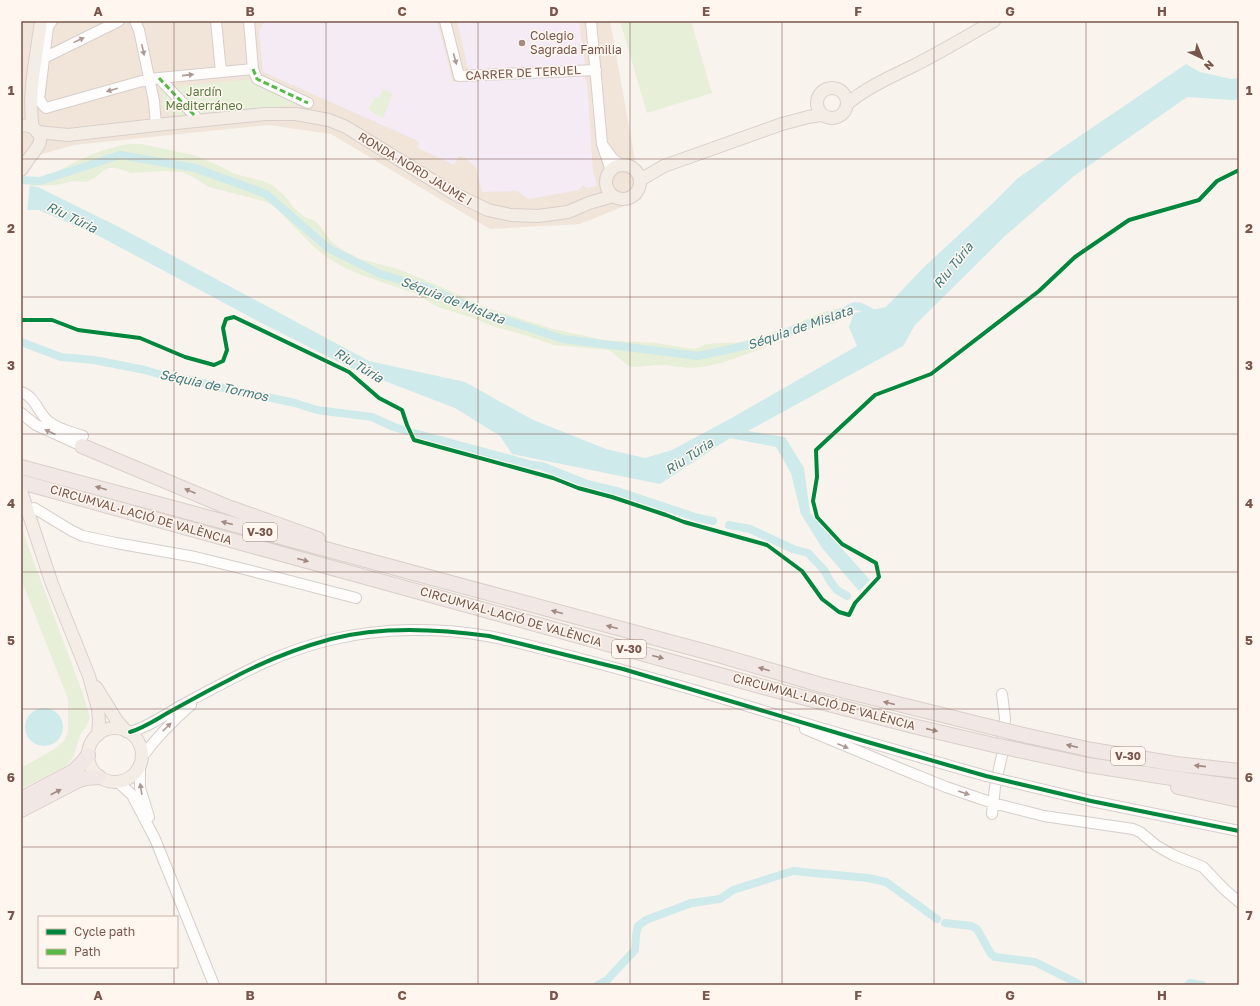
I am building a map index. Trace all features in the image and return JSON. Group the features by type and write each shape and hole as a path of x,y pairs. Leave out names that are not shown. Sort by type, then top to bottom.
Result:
{"highway":[{"path":"82,441 225,506 332,544 414,568 481,591"},
{"name":"CIRCUMVAL·LACIÓ DE VALÈNCIA","path":"21,466 718,655 821,685 1019,734 1100,752 1176,764 1239,771"},
{"name":"CIRCUMVAL·LACIÓ DE VALÈNCIA","path":"21,482 767,688 917,727 1088,765 1172,778 1239,786"},
{"path":"21,799 74,771 88,755"},
{"path":"1088,765 1139,779 1239,800"},
{"path":"21,810 79,780 99,777"}],"main road":[{"path":"35,130 31,116 30,102 41,21"},
{"path":"847,104 858,95 884,80 914,66 994,21"},
{"path":"839,90 845,95 847,104 844,113 836,118 826,118 817,108 817,100 820,94 826,89 832,88 839,90 854,88 884,80"},
{"path":"782,124 817,100"},
{"path":"21,123 30,102"},
{"name":"RONDA NORD JAUME I","path":"68,135 265,114 296,114 330,120 346,127 452,193 488,210 511,215 538,216 568,212 589,203 610,191"},
{"path":"640,180 664,166 782,124 822,115"},
{"path":"21,126 29,126 40,136 40,141 36,150 21,171"},
{"path":"35,130 68,135"},
{"path":"21,154 29,155 36,150 68,135"},
{"path":"621,168 635,170 640,180 635,194 624,199 619,198 610,191 606,182 608,176 621,168 664,166"},
{"path":"21,491 52,584 89,676 98,709 98,735"},
{"path":"89,676 117,722 128,731 134,736 140,745 141,761 131,777 118,782 108,781 99,777 90,766 88,755 89,747 93,740 104,731 111,729 128,731"}],"street":[{"path":"52,21 48,27 39,99 46,108 154,79 253,69"},
{"path":"44,58 119,21"},
{"path":"135,21 154,79 156,125"},
{"path":"216,21 220,72"},
{"name":"CARRER DE TERUEL","path":"445,21 459,76 596,70"},
{"path":"591,21 602,144 621,168"},
{"path":"251,24 253,69 257,79 308,103"},
{"path":"154,79 195,116"},
{"path":"21,392 27,394 32,399 43,416 52,424 82,441"},
{"path":"21,413 36,425 82,441"},
{"path":"27,510 34,508 83,536 195,557 356,598"},
{"path":"128,731 148,726 172,710 259,664 291,651 332,639 362,634 400,630 445,632 489,636 616,668 986,776 1091,801 1239,831"},
{"path":"154,839 140,788 141,761 156,738 171,722 208,691"},
{"path":"992,814 995,787 1003,744 1005,718 1002,694"},
{"path":"783,717 809,731 846,747 946,787 993,803 1044,816 1133,829 1140,832 1157,846 1173,856 1203,867 1239,902"},
{"path":"118,782 132,795 154,839 214,985"}],"shaded area":[{"path":"21,21 610,21 642,199 580,224 490,229 331,134 268,125 74,145 21,160"},
{"path":"264,21 437,21 453,82 471,79 580,75 585,78 587,83 593,171 597,186 587,188 583,185 579,190 529,199 517,191 482,192 476,168 466,158 459,156 454,165 418,148 419,144 416,140 263,72 259,32"},
{"name":"Colegio Sagrada Familia","path":"457,21 579,21 585,66 469,73"}],"green space":[{"path":"620,21 691,21 712,93 647,113"},
{"name":"Jardín Mediterráneo","path":"257,79 308,103 195,116 171,115 164,108 161,90 168,87"},
{"path":"383,89 393,94 383,118 368,110 375,97 379,98"},
{"path":"129,144 141,144 194,155 235,174 263,181 272,185 284,195 295,209 305,217 315,221 331,241 341,249 360,259 398,269 484,307 553,329 604,340 656,343 693,349 706,344 741,342 792,326 818,314 831,310 840,310 843,315 842,318 833,324 816,327 787,337 725,362 689,368 665,365 630,367 609,350 554,345 495,327 473,318 438,307 414,293 347,269 328,258 315,248 273,205 209,187 182,172 163,171 131,173 117,168 109,168 87,182 75,181 55,185 32,186 21,184 21,178 46,176 107,149"},
{"path":"21,527 83,694 90,718 80,735 74,756 66,766 21,789 21,768 53,750 64,741 68,732 68,699 21,579"}],"water":[{"name":"Riu Túria","path":"1186,64 1200,72 1231,79 1239,78 1239,99 1233,100 1187,97 1074,176 1005,236 915,325 903,346 748,431 785,437 804,468 810,513 870,580 859,591 822,548 801,514 791,473 776,447 730,438 660,484 512,454 500,436 455,408 353,369 269,327 97,235 39,210 21,210 21,185 38,187 121,228 369,361 465,382 531,419 606,449 645,458 672,450 728,420 857,346 849,327 854,313 886,307 922,269 1018,178"},
{"path":"40,708 48,708 58,713 62,720 62,734 58,741 48,746 40,746 30,741 28,738 25,731 25,723 30,713 33,711"}],"pier":[{"path":"21,183 30,184 27,212 21,212"}],"waterway":[{"name":"Séquia de Mislata","path":"21,180 40,181 120,155 195,168 266,194 328,248 380,274 425,287 484,313 563,339 698,356 758,343 835,315 855,306 861,307 877,315"},
{"name":"Séquia de Tormos","path":"21,342 61,357 94,360 145,370 172,378 192,380 295,403 317,410 372,417 407,431"},
{"name":"Séquia de Tormos","path":"414,433 533,465 542,466 587,484 620,492 698,518 713,521"},
{"name":"Séquia de Tormos","path":"729,525 750,529 793,549 808,553 824,570 837,590 847,596"},
{"path":"598,985 607,980 635,950 638,926 646,920 691,903 720,899 733,890 793,871 868,878 886,882 937,919"},
{"path":"945,923 971,926 977,929 991,954 995,957 1035,962 1081,985"},
{"path":"1188,985 1190,983 1202,985"}],"marked path":[{"path":"253,69 257,79 308,103"},
{"path":"159,78 195,116"}],"cycle path":[{"path":"21,320 52,320 78,330 140,338 185,357 214,365 223,361 227,350 223,328 226,319 234,317 349,372 379,398 402,410 414,440 553,478 578,488 612,497 684,522 767,545 802,571 822,599 839,612 849,615 855,603 879,577 876,563 842,544 817,517 813,501 817,477 816,450 875,395 931,374 1039,291 1075,257 1129,220 1199,200 1217,181 1239,170"},
{"path":"130,732 147,725 252,668 317,643 369,632 389,630 430,630 489,636 623,669 986,776 1091,801 1239,831"}],"place":[{"name":"Colegio Sagrada Familia","path":"522,43"}]}
